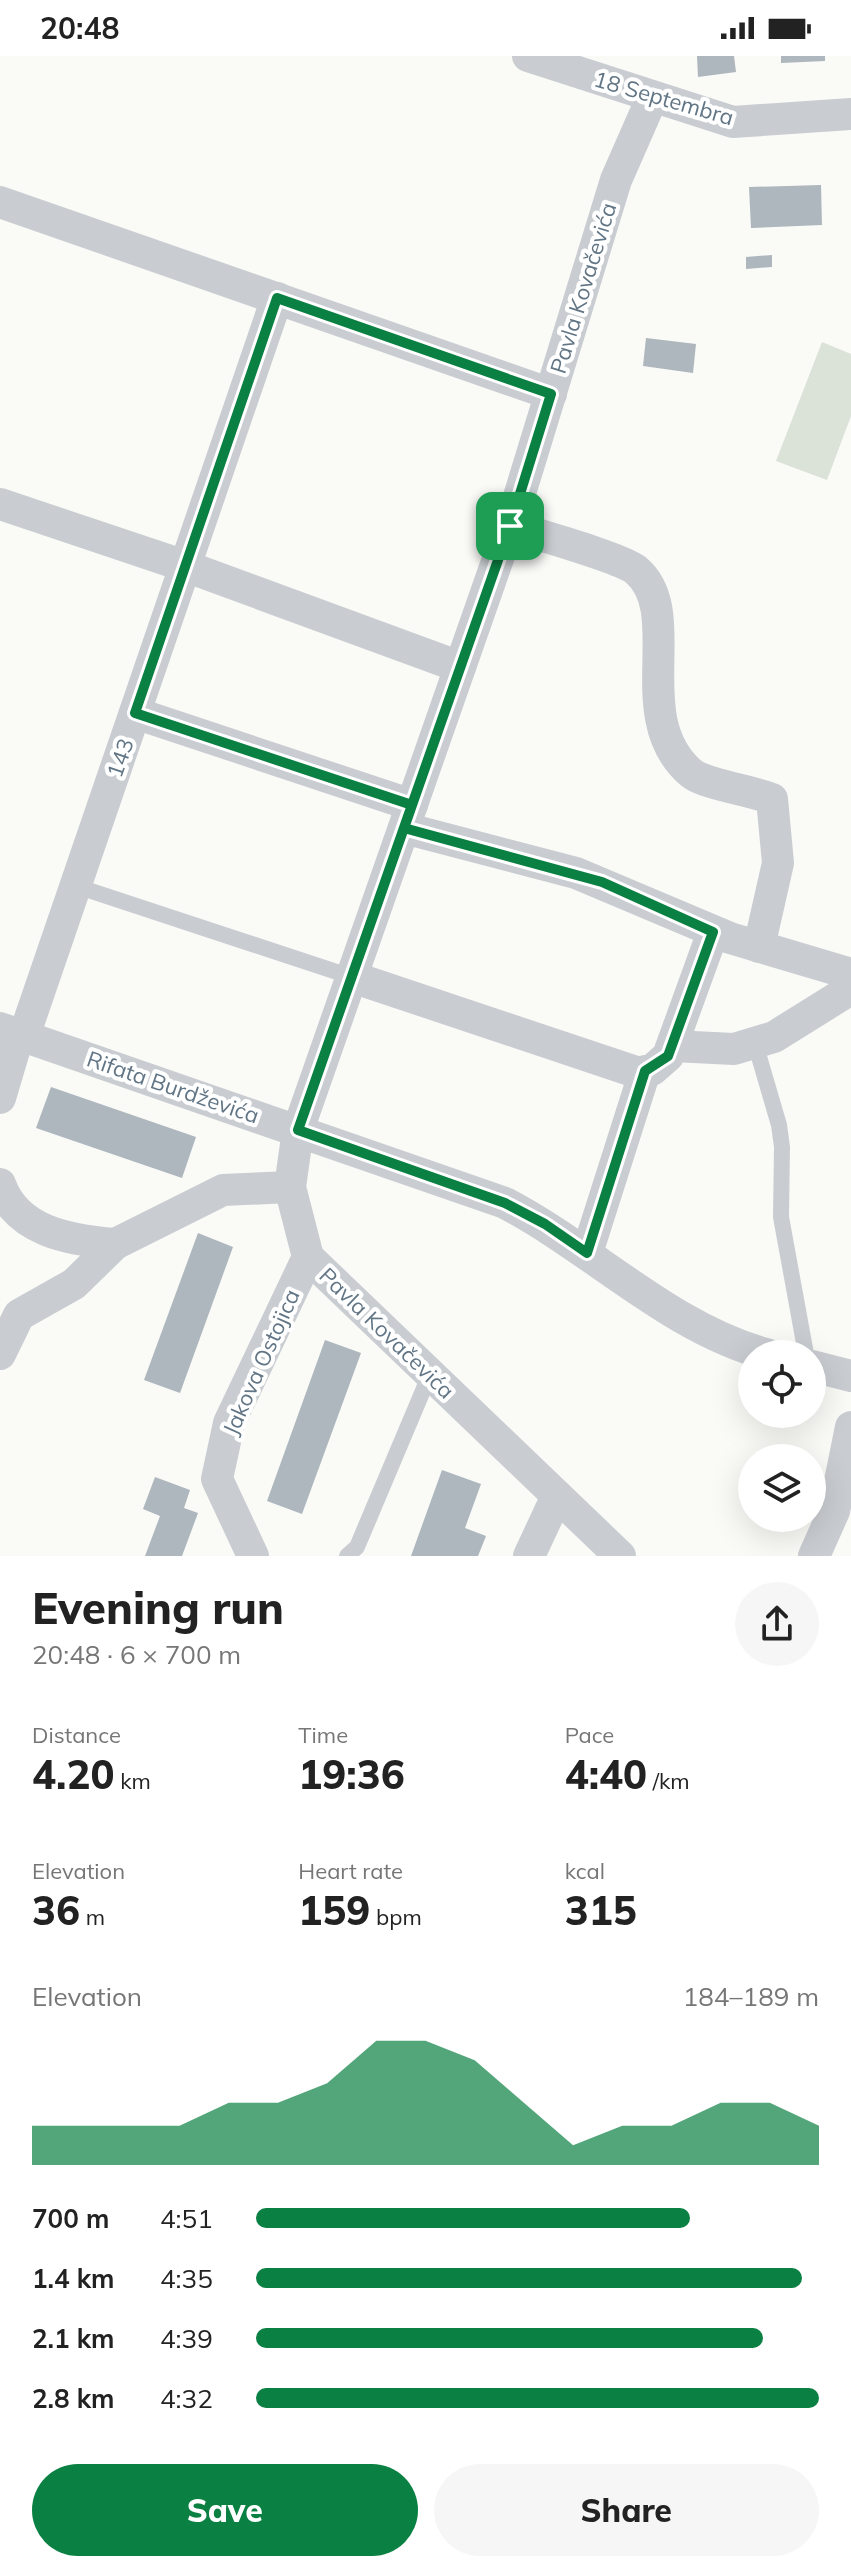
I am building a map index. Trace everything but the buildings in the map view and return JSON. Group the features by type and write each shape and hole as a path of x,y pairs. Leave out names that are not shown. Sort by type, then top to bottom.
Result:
{"street":[{"name":"18 Septembra","path":"528,56 733,122 851,114"},
{"name":"Pavla Kovačevića","path":"620,1556 308,1257 290,1187 298,1130 510,526 616,180 652,98"},
{"path":"0,202 551,394"},
{"name":"143","path":"0,1098 15,1033 76,886 277,298"},
{"path":"0,504 185,566 460,667"},
{"path":"510,526 633,568 650,585 658,607 656,676 663,728 675,757 694,776 772,799 778,863 759,947"},
{"path":"135,713 408,816 589,877 713,932 851,974"},
{"path":"352,977 606,1065 639,1073 668,1056 713,932"},
{"path":"673,1046 734,1049 774,1037 851,989"},
{"name":"Rifata Burdževića","path":"15,1033 505,1203 545,1224 727,1344 738,1347"},
{"path":"587,1253 645,1071"},
{"path":"0,1184 21,1216 48,1232 115,1244"},
{"path":"0,1354 19,1315 74,1284 115,1244 223,1190 290,1187"},
{"name":"Jakova Ostojica","path":"255,1555 217,1479 229,1423 308,1257"},
{"path":"826,1370 851,1376"},
{"path":"814,1556 834,1511 851,1427"},
{"path":"529,1556 557,1496"}],"lane":[{"path":"76,886 352,977"},
{"path":"755,1043 779,1125 782,1147 781,1217 803,1340"},
{"path":"347,1556 357,1547 430,1374"}],"shaded area":[{"path":"822,342 851,354 851,416 827,480 776,461"}],"route":[{"path":"510,526 412,805 298,1130 505,1203 545,1224 587,1253 645,1071 652,1070 668,1056 680,1031 693,984 713,932 576,873 404,828 412,805 135,713 277,298 551,394 510,526"}]}
